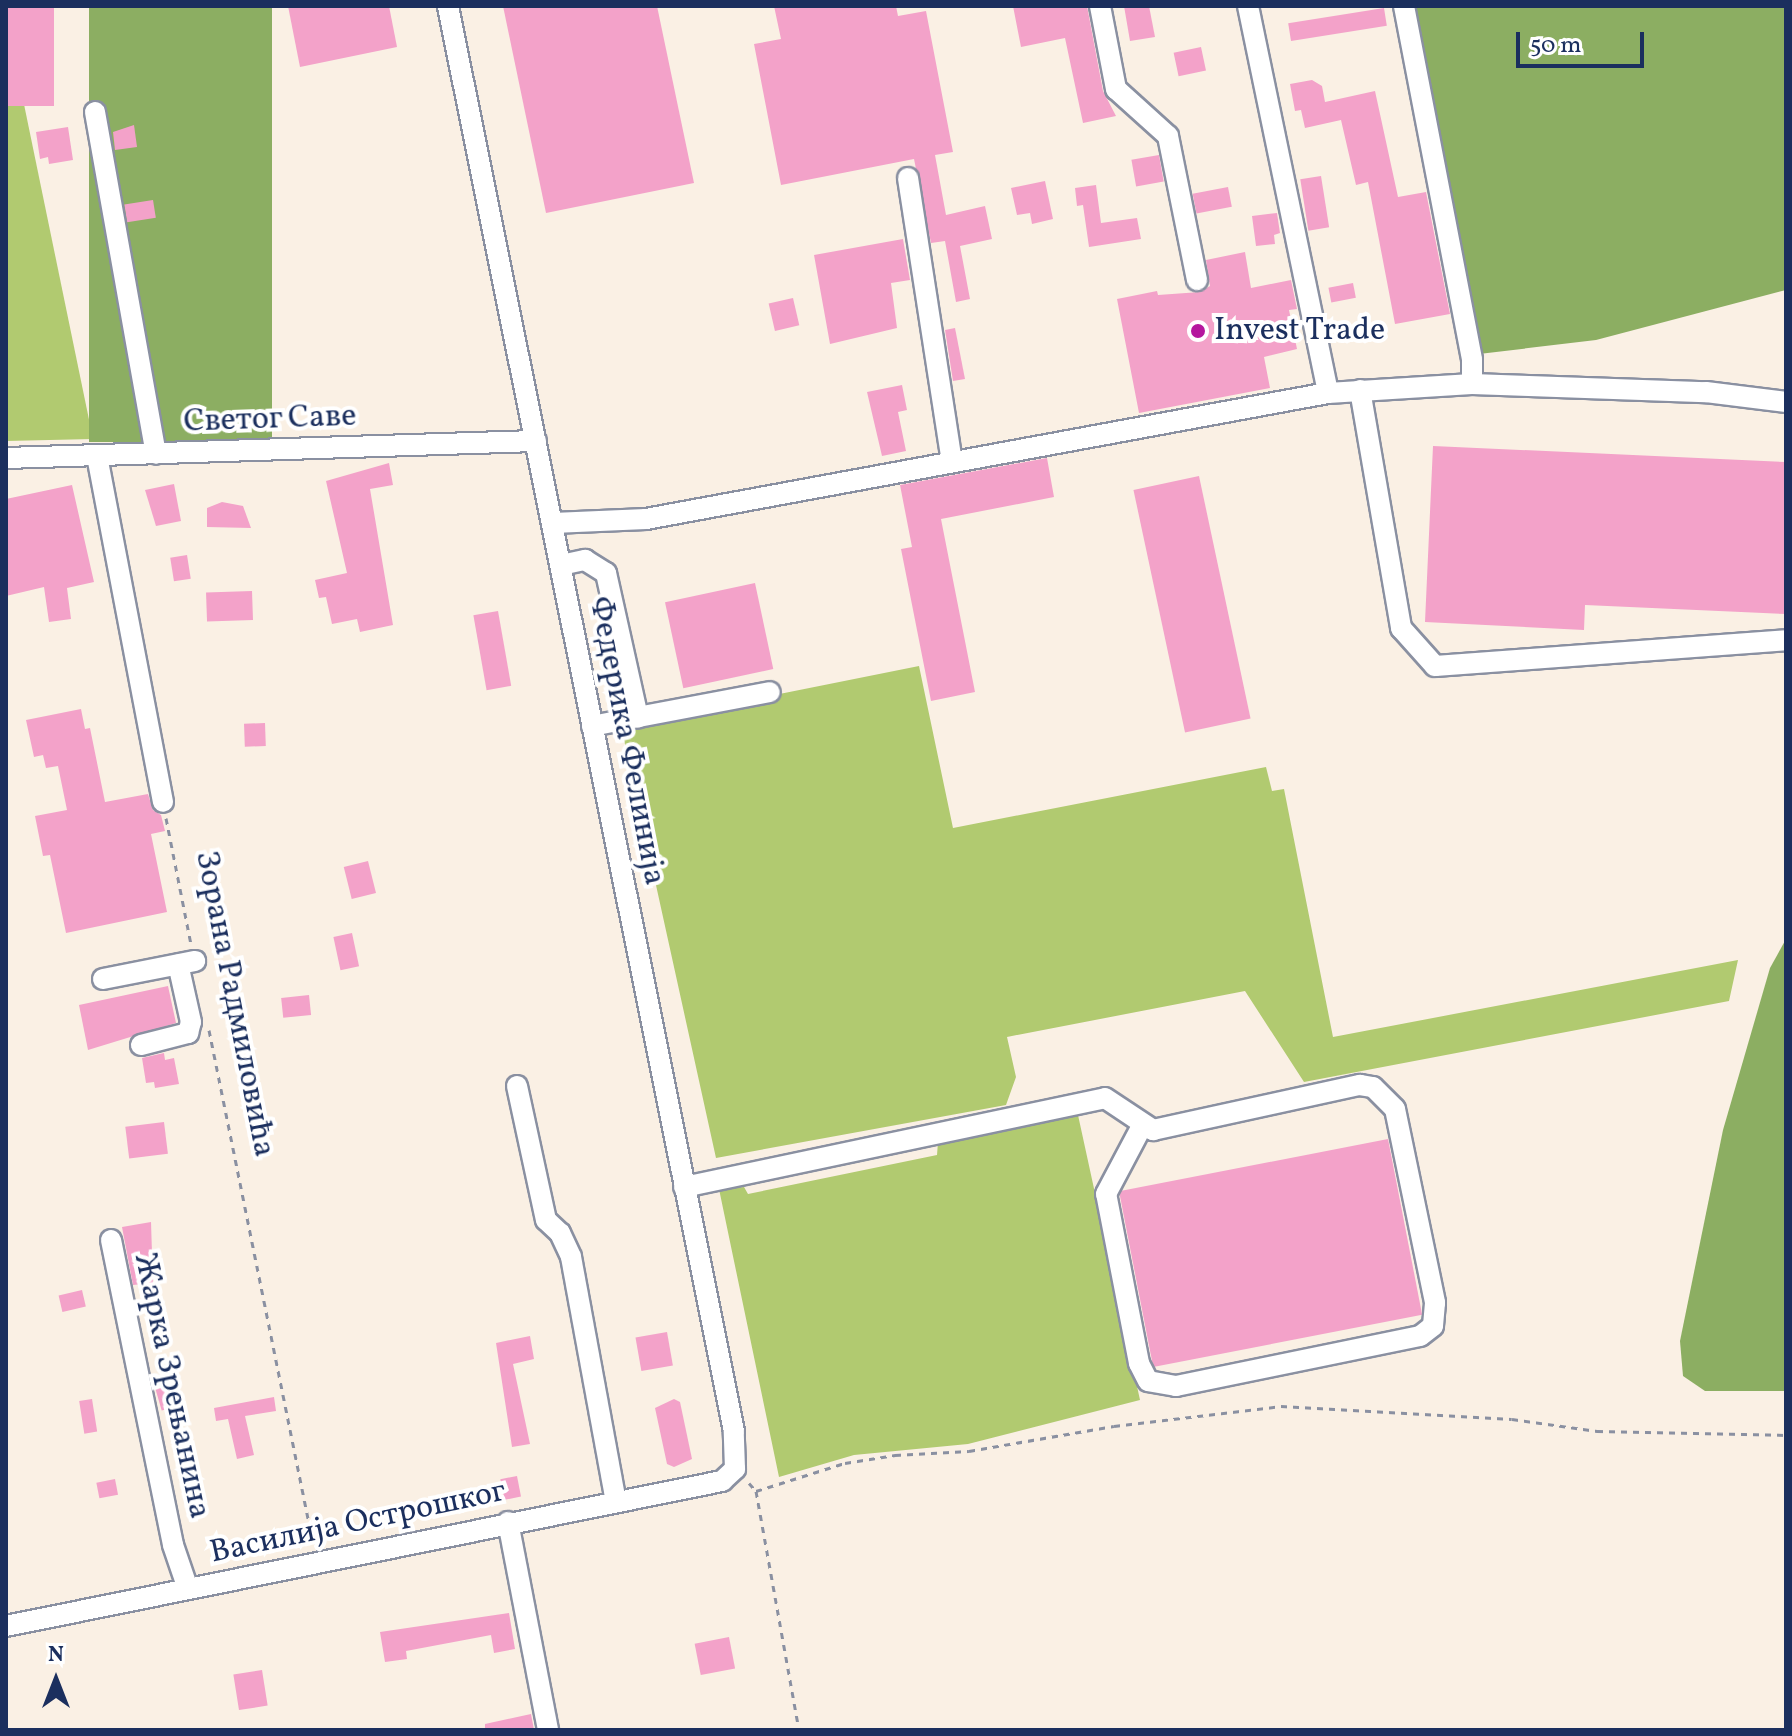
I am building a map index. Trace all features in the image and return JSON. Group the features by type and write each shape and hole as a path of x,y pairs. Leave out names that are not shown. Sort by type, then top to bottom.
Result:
{"street":[{"name":"Федерика Фелинија","path":"448,6 734,1431 729,1475"},
{"path":"1100,6 1116,89 1168,136 1197,280"},
{"path":"1248,6 1328,393"},
{"path":"1404,6 1472,360 1472,384"},
{"path":"95,112 156,454"},
{"path":"908,178 952,462"},
{"path":"553,523 646,519 1328,393 1472,384 1706,392 1786,402"},
{"path":"1360,390 1401,628 1435,666 1786,640"},
{"name":"Светог Саве","path":"6,458 536,441"},
{"path":"97,456 163,802"},
{"path":"561,565 585,560 606,573 638,717"},
{"path":"592,726 770,692"},
{"path":"103,979 186,962 191,1022 188,1033 141,1045"},
{"path":"684,1187 1105,1098 1142,1126 1171,1128 1360,1085 1373,1087 1395,1109 1435,1303 1433,1326 1420,1336 1176,1386 1148,1381 1139,1363 1106,1194 1142,1126"},
{"path":"517,1086 546,1220 560,1233 571,1257 616,1502"},
{"name":"Жарка Зрењанина","path":"111,1240 173,1545 188,1589"},
{"name":"Василија Острошког","path":"6,1626 616,1502 729,1475"},
{"path":"508,1522 548,1730"}],"path":[{"name":"Зорана Радмиловића","path":"163,802 186,962"},
{"name":"Зорана Радмиловића","path":"207,1022 317,1562"},
{"path":"729,1475 756,1491 870,1459 969,1451 1114,1426 1281,1406 1512,1419 1597,1431 1786,1435"},
{"path":"756,1491 799,1730"}],"green space":[{"path":"89,6 272,6 272,442 89,442"},
{"path":"1407,6 1786,6 1786,290 1596,340 1479,354"},
{"path":"6,17 93,439 6,441"},
{"path":"919,666 953,828 1266,767 1272,791 1284,789 1333,1037 1738,960 1729,1001 1304,1082 1245,991 1007,1037 1016,1077 1006,1105 716,1158 621,726"},
{"path":"1786,939 1786,1391 1705,1391 1683,1376 1680,1341 1723,1130 1770,968"},
{"path":"1078,1115 1140,1400 968,1444 854,1455 779,1477 719,1189 744,1187 748,1194 937,1155 938,1142"}],"building":[{"path":"8,6 54,6 54,106 8,106"},
{"path":"288,6 389,6 397,47 300,67"},
{"path":"503,6 657,6 694,183 546,213"},
{"path":"774,6 896,6 898,16 926,11 953,152 935,155 946,215 985,206 992,239 960,246 970,299 956,302 945,241 931,243 914,159 781,185 754,44 781,39"},
{"path":"1013,6 1087,6 1103,91 1116,116 1083,123 1065,38 1021,47"},
{"path":"1124,6 1149,6 1155,37 1130,41"},
{"path":"1384,8 1387,26 1291,41 1288,23"},
{"path":"1201,47 1206,70 1179,76 1174,53"},
{"path":"1312,80 1322,86 1325,102 1375,91 1398,197 1426,192 1450,314 1395,324 1368,182 1356,185 1341,120 1305,128 1301,110 1295,111 1290,84"},
{"path":"134,125 137,147 115,150 113,132"},
{"path":"68,127 73,160 49,164 48,157 40,159 36,132"},
{"path":"1159,155 1164,182 1136,186 1131,160"},
{"path":"1321,176 1329,227 1308,231 1300,179"},
{"path":"1045,181 1053,219 1032,224 1030,213 1017,215 1011,188"},
{"path":"1096,185 1101,223 1137,218 1141,239 1089,247 1083,205 1077,206 1075,188"},
{"path":"1228,187 1232,207 1196,214 1193,194"},
{"path":"153,200 156,218 127,222 124,205"},
{"path":"1277,213 1280,233 1274,235 1275,244 1256,246 1252,216"},
{"path":"903,239 910,280 891,283 897,328 830,344 814,255"},
{"path":"1245,252 1251,288 1291,280 1297,309 1289,310 1297,349 1264,357 1270,388 1139,413 1117,299 1157,291 1158,295 1200,292 1210,286 1206,260"},
{"path":"1353,283 1356,298 1331,302 1328,288"},
{"path":"793,298 799,325 775,331 769,304"},
{"path":"955,328 965,379 953,381 945,330"},
{"path":"902,385 907,410 898,412 906,451 882,456 867,392"},
{"path":"1433,446 1786,462 1786,614 1585,605 1584,630 1425,622"},
{"path":"1047,458 1054,497 941,519 975,692 931,701 901,549 912,547 900,485"},
{"path":"389,463 393,485 370,489 393,625 360,632 357,619 332,624 326,597 319,598 315,580 347,573 326,481"},
{"path":"1199,476 1251,719 1185,733 1133,490"},
{"path":"174,484 181,521 156,526 145,490"},
{"path":"72,485 94,582 67,588 71,619 49,622 44,587 6,596 6,499"},
{"path":"222,502 243,506 251,528 207,527 207,508"},
{"path":"187,555 191,579 174,581 170,558"},
{"path":"755,583 773,669 683,688 665,602"},
{"path":"252,591 253,620 207,622 206,593"},
{"path":"498,611 511,686 487,690 473,615"},
{"path":"81,709 85,729 90,728 105,802 148,794 153,810 161,815 165,831 151,834 167,912 66,933 50,855 43,856 35,816 67,810 58,766 46,768 43,755 34,757 26,720"},
{"path":"265,723 266,746 245,747 244,724"},
{"path":"368,861 376,893 352,899 344,867"},
{"path":"352,933 359,966 340,970 333,937"},
{"path":"168,986 176,1023 88,1050 79,1005"},
{"path":"309,995 311,1015 283,1018 281,998"},
{"path":"164,1053 165,1060 174,1058 179,1084 155,1088 154,1082 146,1083 142,1058"},
{"path":"164,1122 168,1154 129,1159 125,1127"},
{"path":"1388,1139 1422,1315 1153,1367 1119,1191"},
{"path":"151,1222 153,1283 133,1285 122,1227"},
{"path":"82,1290 86,1307 62,1312 59,1295"},
{"path":"667,1332 673,1365 641,1371 635,1338"},
{"path":"530,1336 534,1359 513,1364 530,1444 512,1447 496,1343"},
{"path":"171,1385 177,1406 162,1411 156,1389"},
{"path":"274,1397 276,1411 245,1416 254,1455 237,1459 228,1419 216,1421 214,1408"},
{"path":"92,1399 97,1432 84,1434 79,1401"},
{"path":"674,1399 680,1402 692,1459 674,1467 667,1464 655,1408"},
{"path":"517,1476 521,1497 504,1500 500,1479"},
{"path":"115,1479 118,1495 99,1498 96,1483"},
{"path":"509,1613 515,1649 494,1653 491,1635 406,1651 407,1659 385,1662 380,1632"},
{"path":"729,1637 735,1668 701,1675 695,1644"},
{"path":"262,1670 268,1706 239,1710 233,1675"},
{"path":"531,1714 534,1730 485,1730 485,1724"}],"place":[{"name":"Invest Trade","path":"1198,331"}]}
